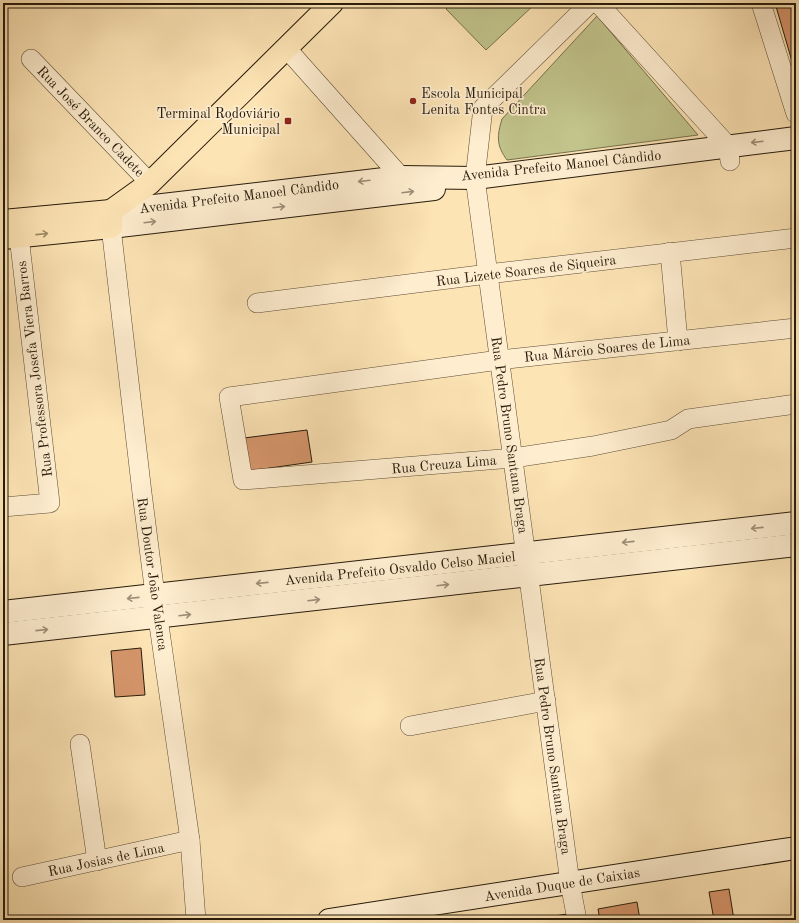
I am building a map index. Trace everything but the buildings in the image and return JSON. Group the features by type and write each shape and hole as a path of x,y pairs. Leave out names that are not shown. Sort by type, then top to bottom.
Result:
{"main road":[{"path":"11,237 111,219 150,183 332,3"},
{"path":"3,221 111,219"}],"street":[{"name":"Rua Pedro Bruno Santana Braga","path":"576,920 475,181 482,108 590,3"},
{"path":"598,3 729,154"},
{"path":"761,3 796,114"},
{"path":"286,49 402,177"},
{"name":"Rua José Branco Cadete","path":"31,59 150,183"},
{"name":"Avenida Prefeito Manoel Cândido","path":"729,154 796,138"},
{"name":"Avenida Prefeito Manoel Cândido","path":"111,219 729,154 796,153"},
{"name":"Avenida Prefeito Manoel Cândido","path":"111,219 402,177 475,181"},
{"name":"Rua Doutor João Valenca","path":"111,219 155,595 190,840 196,920"},
{"name":"Rua Professora Josefa Viera Barros","path":"3,507 50,503 11,237"},
{"name":"Rua Lizete Soares de Siqueira","path":"257,303 796,238"},
{"path":"670,252 678,341"},
{"name":"Rua Márcio Soares de Lima","path":"229,397 500,360 796,328"},
{"name":"Rua Creuza Lima","path":"229,397 243,480 513,458 593,446 671,430 688,419 796,404"},
{"name":"Avenida Prefeito Osvaldo Celso Maciel","path":"3,612 796,523"},
{"name":"Avenida Prefeito Osvaldo Celso Maciel","path":"3,634 158,618 796,545"},
{"path":"410,726 546,701"},
{"path":"80,744 97,861"},
{"name":"Rua Josias de Lima","path":"22,877 190,840"},
{"name":"Avenida Duque de Caixias","path":"329,920 796,848"}],"green space":[{"path":"452,3 536,3 486,50 446,9"},
{"path":"597,16 698,135 507,160 503,155 498,140 502,119"}],"place":[{"name":"Escola Municipal Lenita Fontes Cintra","path":"413,101"},
{"name":"Terminal Rodoviário Municipal","path":"288,121"}]}
